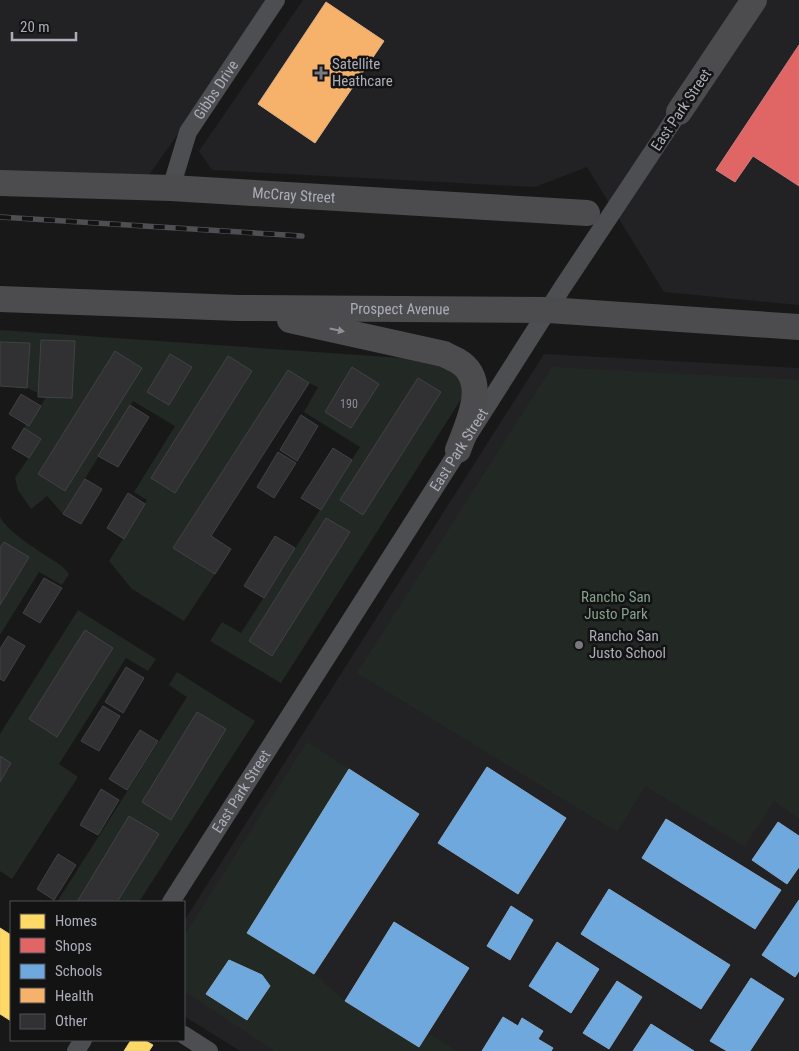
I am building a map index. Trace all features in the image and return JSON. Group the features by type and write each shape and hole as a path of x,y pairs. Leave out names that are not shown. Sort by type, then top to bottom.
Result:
{"street":[{"name":"Gibbs Drive","path":"171,188 188,132 276,0"},
{"name":"East Park Street","path":"172,901 548,310 754,0"},
{"name":"McCray Street","path":"0,183 171,188 588,213"},
{"name":"Prospect Avenue","path":"0,299 238,308 548,310 799,326"},
{"path":"238,308 444,354 461,363 469,371 476,393 473,409 458,450"},
{"path":"185,1036 209,1051"}],"shaded area":[{"path":"0,0 273,0 146,179 0,171"},
{"path":"303,0 799,0 799,305 664,292 587,167 535,187 212,170 199,151"},
{"name":"Rancho San Justo School","path":"544,354 799,368 799,1051 240,1051 185,1017 185,919"}],"green space":[{"path":"0,330 446,361 454,364 465,393 281,683 210,641 222,622 241,633 360,447 304,412 318,387 288,370 173,548 215,574 184,621 132,589 109,561 147,500 134,492 175,426 133,401 63,514 47,496 31,509 18,490 15,478 41,439 24,428 26,424 29,425 46,397 72,398 75,342 41,340 38,393 27,388 30,343 0,342"},
{"name":"Rancho San Justo Park","path":"552,367 799,380 799,819 774,801 744,846 645,786 617,832 357,673"},
{"path":"0,517 16,534 61,565 69,574 62,585 39,572 0,635"},
{"path":"78,610 156,659 148,671 126,658 59,764 78,777 12,879 0,871 0,734"},
{"path":"177,672 255,721 140,901 58,901 187,697 169,685"},
{"path":"307,742 349,769 247,933 314,974 345,1001 419,1047 428,1033 457,1051 275,1051 185,992 185,934"}],"building: Homes":[{"path":"0,928 10,934 10,1020 0,1014"},
{"path":"130,1041 146,1041 153,1045 149,1051 124,1051"}],"building: Shops":[{"path":"799,45 799,186 753,156 735,182 716,170"}],"building: Schools":[{"path":"487,767 566,818 518,894 438,843"},
{"path":"349,769 419,814 314,974 247,933"},
{"path":"666,819 781,890 755,929 642,858"},
{"path":"778,822 799,836 799,867 787,884 752,860"},
{"path":"609,889 730,965 701,1009 581,934"},
{"path":"799,900 799,971 795,977 762,955"},
{"path":"511,906 533,920 510,960 487,946"},
{"path":"394,922 469,968 419,1047 345,1001"},
{"path":"557,942 599,969 571,1013 529,986"},
{"path":"229,960 262,975 270,986 247,1020 206,994"},
{"path":"751,978 784,999 750,1051 727,1051 710,1041"},
{"path":"617,981 642,997 609,1049 583,1033"},
{"path":"503,1017 518,1026 522,1018 543,1031 538,1039 553,1048 551,1051 482,1051"},
{"path":"651,1024 694,1051 633,1051"}],"building: Health":[{"name":"Satellite Heathcare","path":"326,2 384,41 315,143 258,104"}],"building: Other":[{"path":"41,340 75,341 72,398 38,397"},
{"path":"0,342 30,343 27,388 0,386"},
{"path":"115,351 142,368 65,491 38,474"},
{"path":"170,354 192,367 169,405 147,392"},
{"path":"228,356 252,371 175,493 151,478"},
{"path":"352,367 379,384 351,428 325,412"},
{"path":"288,370 309,383 211,536 231,549 215,574 173,548"},
{"path":"418,378 441,392 363,515 340,500"},
{"path":"21,394 41,406 29,426 9,414"},
{"path":"130,405 149,417 118,467 98,456"},
{"path":"301,415 318,426 297,461 280,450"},
{"path":"24,428 41,439 29,458 12,448"},
{"path":"333,448 352,460 321,510 301,498"},
{"path":"278,452 296,463 274,498 257,487"},
{"path":"85,479 102,489 81,524 63,514"},
{"path":"128,493 145,504 124,539 107,528"},
{"path":"326,518 350,532 272,656 249,641"},
{"path":"275,536 295,548 264,598 244,586"},
{"path":"4,542 29,557 0,605 0,548"},
{"path":"44,578 62,588 40,623 23,613"},
{"path":"85,630 113,648 57,737 29,719"},
{"path":"8,636 25,646 4,681 0,679 0,649"},
{"path":"126,667 144,678 123,713 105,702"},
{"path":"103,706 120,716 99,751 81,741"},
{"path":"197,712 226,729 171,820 142,802"},
{"path":"140,730 158,741 127,790 109,779"},
{"path":"0,756 11,763 0,782"},
{"path":"101,789 119,800 98,835 80,825"},
{"path":"129,816 159,834 118,901 78,901"},
{"path":"58,854 76,865 54,900 37,889"}],"railway":[{"path":"0,217 302,236"}],"place":[{"name":"Satellite Heathcare","path":"321,73"},
{"name":"Rancho San Justo School","path":"579,645"}]}
